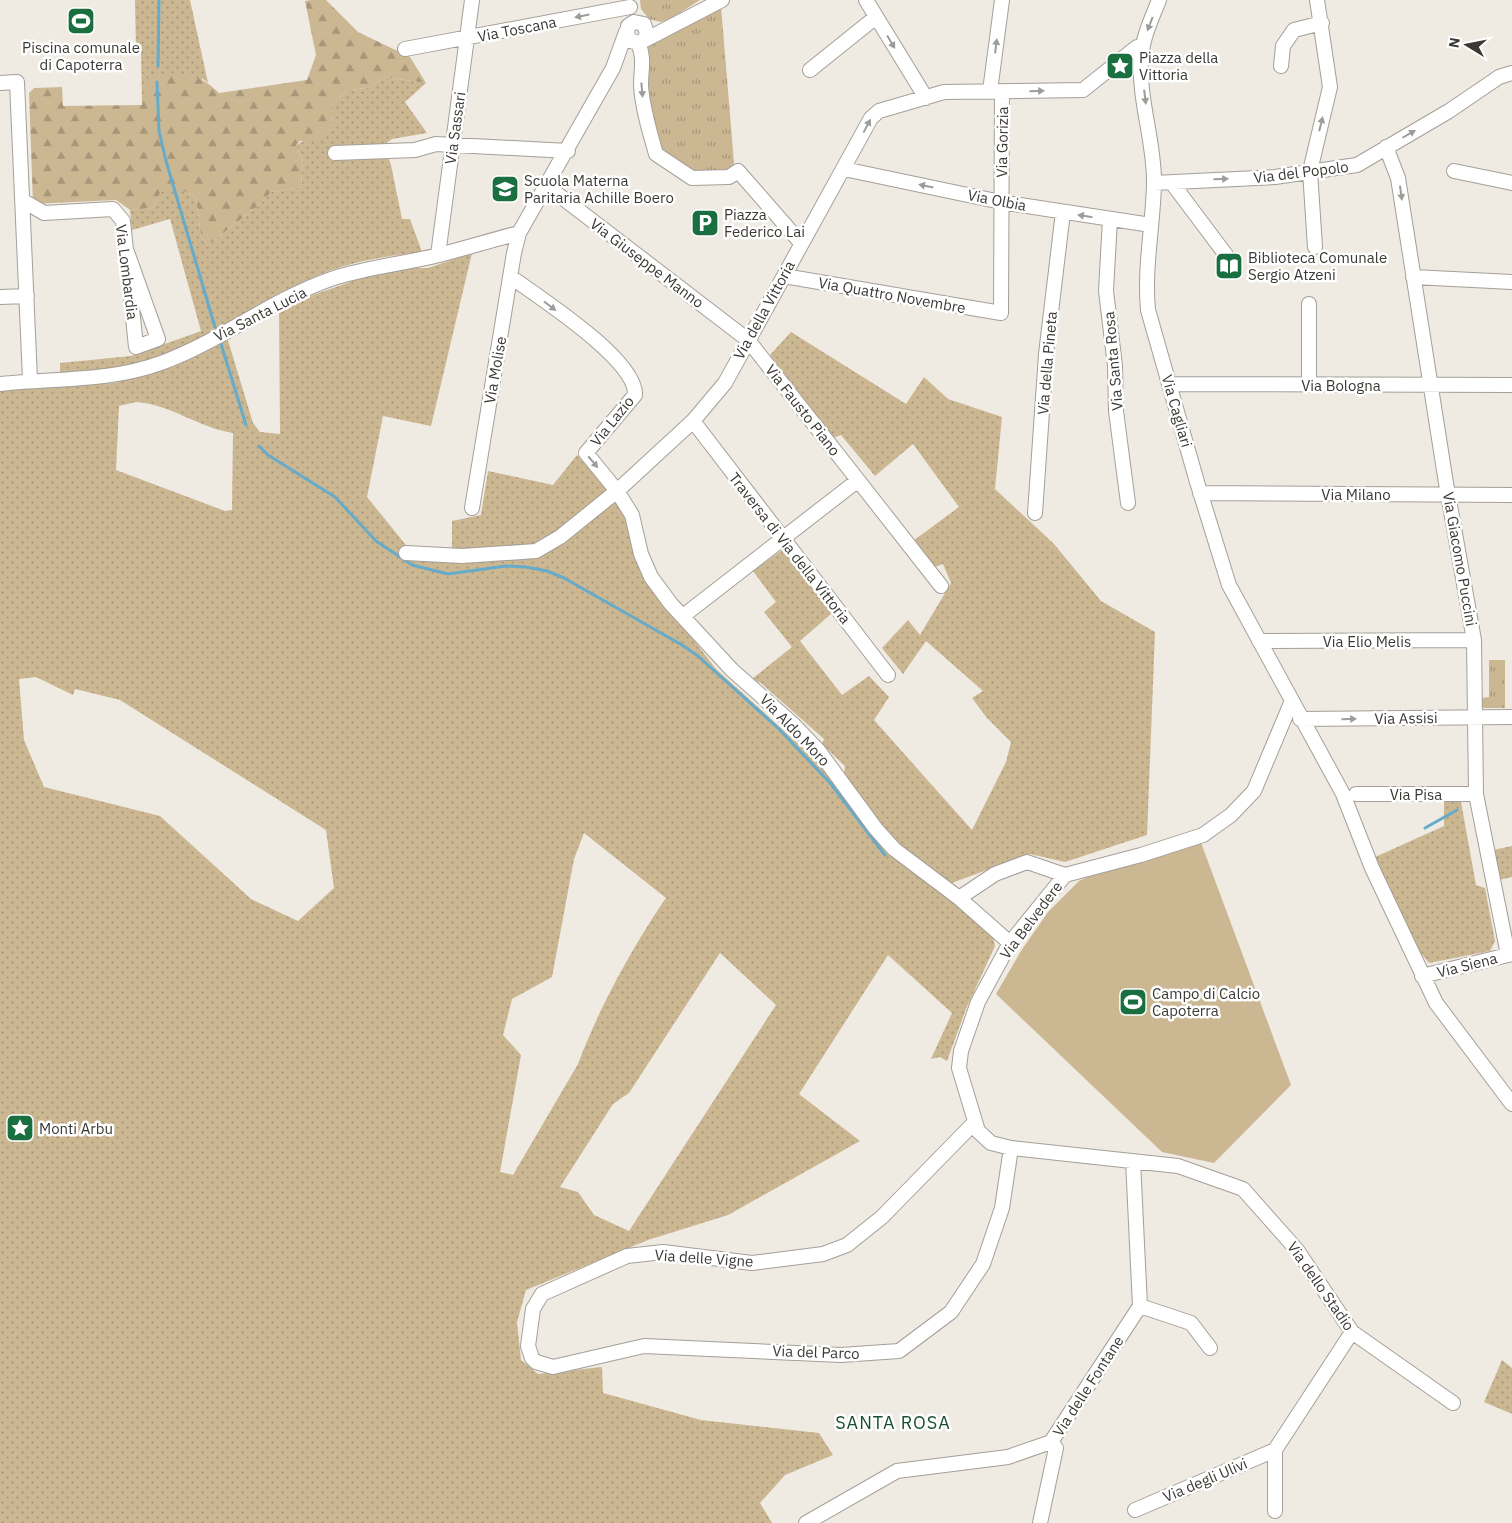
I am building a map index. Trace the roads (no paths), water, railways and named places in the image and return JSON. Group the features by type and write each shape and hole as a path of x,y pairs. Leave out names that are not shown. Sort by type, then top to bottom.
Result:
{"street":[{"name":"Via Sassari","path":"438,255 472,0"},
{"path":"613,68 641,41 722,0"},
{"path":"866,0 926,98"},
{"name":"Via Cagliari","path":"1159,0 1142,48 1142,74 1154,183 1146,284 1148,310 1200,493 1229,586 1300,719 1349,794 1372,868 1436,1003 1512,1104"},
{"path":"1315,247 1310,171 1330,87 1322,23 1317,0"},
{"name":"Via Gorizia","path":"1000,1 996,91 1001,202 1001,313"},
{"name":"Via Toscana","path":"405,49 467,39 630,3"},
{"path":"519,233 568,151 613,68 627,29 630,3"},
{"path":"810,70 876,17"},
{"path":"627,29 634,22 664,28"},
{"path":"1281,66 1284,46 1294,30 1322,23"},
{"path":"644,24 647,30 641,41 643,53 641,84 643,103 656,154 692,178 729,177 738,171 800,242"},
{"path":"627,29 631,41 641,41"},
{"name":"Via della Vittoria","path":"406,553 462,556 536,552 560,537 617,491 693,421 725,383 784,276 800,242 844,169 871,118 880,111 944,92 1083,90 1137,48 1142,48"},
{"name":"Via del Popolo","path":"1154,183 1275,177 1358,164 1449,111 1499,77 1512,73"},
{"path":"0,83 17,82 30,380"},
{"path":"335,153 415,150 436,144 568,151"},
{"name":"Via Giacomo Puccini","path":"1386,147 1398,178 1430,386 1474,640 1476,794 1510,954"},
{"path":"1364,161 1393,165"},
{"name":"Via Olbia","path":"844,169 1001,202 1151,225"},
{"path":"1454,171 1512,183"},
{"path":"1172,183 1226,255"},
{"name":"Via Giuseppe Manno","path":"547,186 748,340"},
{"path":"22,200 44,213 24,230"},
{"name":"Via Lombardia","path":"44,213 113,209 124,221 126,252 136,347 158,339 126,252"},
{"name":"Via della Pineta","path":"1035,513 1046,354 1063,212"},
{"name":"Via Santa Rosa","path":"1110,219 1106,291 1115,366 1116,411 1128,503"},
{"name":"Via Santa Lucia","path":"0,384 30,380 95,378 137,371 162,363 216,338 285,299 331,280 362,270 438,255 519,233"},
{"name":"Via Molise","path":"472,508 519,233"},
{"name":"Via Quattro Novembre","path":"784,276 1001,313"},
{"path":"1413,276 1512,282"},
{"name":"Via Lazio","path":"511,277 611,352 633,380 635,395 586,453 617,491"},
{"path":"0,297 27,296"},
{"path":"1309,385 1310,304"},
{"name":"Via Fausto Piano","path":"748,340 941,586"},
{"name":"Via Bologna","path":"1169,384 1512,385"},
{"name":"Traversa di Via della Vittoria","path":"693,421 888,675"},
{"path":"684,616 857,481"},
{"name":"Via Aldo Moro","path":"617,491 632,515 641,554 651,577 684,616 732,670 794,725 818,750 876,829 894,849 959,898 1010,943"},
{"name":"Via Milano","path":"1200,493 1512,495"},
{"name":"Via Elio Melis","path":"1259,641 1474,640"},
{"name":"Via Belvedere","path":"1133,1161 1011,1148 991,1143 984,1138 974,1123 959,1068 961,1051 978,1002 1010,943 1065,875 1203,835 1231,815 1254,791 1291,703"},
{"name":"Via Assisi","path":"1300,719 1512,717"},
{"name":"Via Pisa","path":"1349,794 1476,794"},
{"path":"959,898 995,874 1027,862 1065,875"},
{"name":"Via Siena","path":"1422,976 1510,954"},
{"name":"Via delle Vigne","path":"553,1367 536,1362 528,1346 533,1309 542,1294 628,1256 662,1252 752,1263 823,1254 847,1245 882,1217 974,1123"},
{"name":"Via del Parco","path":"553,1367 644,1346 842,1355 899,1351 951,1312 983,1264 1002,1208 1011,1148"},
{"path":"1133,1161 1140,1306 1191,1323 1210,1348"},
{"name":"Via dello Stadio","path":"1133,1161 1178,1166 1243,1189 1297,1250 1352,1332 1453,1403"},
{"name":"Via delle Fontane","path":"806,1523 897,1471 1008,1457 1052,1442 1140,1306"},
{"path":"1275,1511 1275,1450 1352,1332"},
{"path":"1040,1523 1056,1448 1052,1442"},
{"name":"Via degli Ulivi","path":"1135,1510 1275,1450"}],"waterway":[{"path":"158,66 159,0"},
{"path":"157,82 159,131 166,161 215,327"},
{"path":"221,344 246,425"},
{"path":"259,446 268,455 335,497 376,541 412,565 448,574 506,566 547,571 564,578 682,645 698,656 779,729 831,784 885,855"},
{"path":"1425,828 1457,810"}],"place":[{"name":"Piscina comunale di Capoterra","path":"81,21"},
{"name":"Piazza della Vittoria","path":"1120,66"},
{"name":"Scuola Materna Paritaria Achille Boero","path":"505,189"},
{"name":"Piazza Federico Lai","path":"705,223"},
{"name":"Biblioteca Comunale Sergio Atzeni","path":"1229,266"},
{"name":"Campo di Calcio Capoterra","path":"1133,1002"},
{"name":"Monti Arbu","path":"20,1128"}],"district":[{"name":"SANTA ROSA","path":"893,1422"}]}
